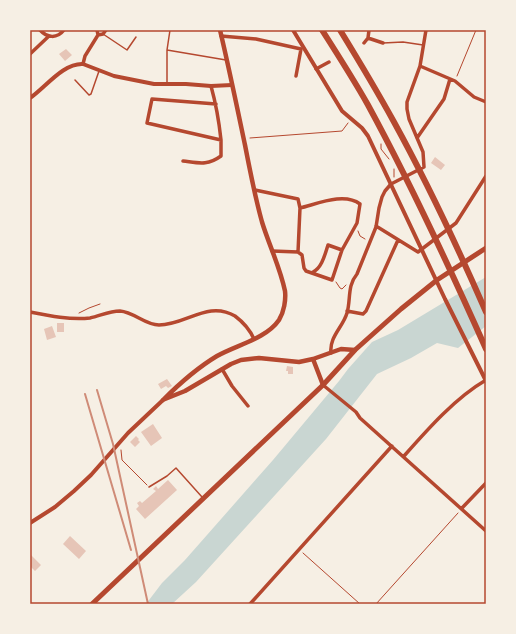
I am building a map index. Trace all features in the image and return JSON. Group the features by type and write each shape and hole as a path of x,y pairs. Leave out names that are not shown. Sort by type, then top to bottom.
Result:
{"highway":[{"path":"322,30 368,105 408,182 486,349"},
{"path":"340,30 381,98 422,175 486,312"}],"main road":[{"path":"163,400 183,380 202,365 218,355 254,339 272,327 279,320 285,303 285,292 282,281 262,222 254,190 221,32"},
{"path":"92,604 165,534 325,386 339,367 355,350 401,309 437,280 486,248"},
{"path":"163,400 185,391 241,360 250,358 299,362 313,359 341,349 355,350"},
{"path":"313,359 325,386"}],"street":[{"path":"40,30 49,36"},
{"path":"30,54 49,36 58,35 64,30"},
{"path":"83,64 85,56 98,35 97,30"},
{"path":"98,35 103,34 106,30"},
{"path":"293,30 303,50 342,111 362,128 368,136 445,299 486,380 438,419 404,456"},
{"path":"364,43 368,38 369,30"},
{"path":"331,353 330,345 347,311 352,280 357,274 376,226 382,196 391,184 424,167 423,152 409,119 407,102 420,66 426,30"},
{"path":"221,32 303,50"},
{"path":"368,38 383,43"},
{"path":"296,76 303,50"},
{"path":"316,69 329,62"},
{"path":"30,98 68,66 78,64 83,64 114,76 146,83 166,85 232,85"},
{"path":"420,66 455,81 474,97 486,102"},
{"path":"417,138 444,99 450,79"},
{"path":"183,161 200,163 212,162 221,156 219,116 211,86"},
{"path":"216,104 152,99 147,123 221,140"},
{"path":"376,226 418,252 456,223 486,176"},
{"path":"254,190 298,199 300,208 298,252"},
{"path":"272,251 298,252 302,255 304,268 309,272 313,272 332,280 342,250 357,223 360,204 356,201 337,198 300,208"},
{"path":"347,311 363,314 366,311 398,240"},
{"path":"313,272 316,271 322,262 328,245 342,250"},
{"path":"30,312 56,318 89,318 109,312 120,311 131,313 146,322 157,325 168,324 211,310 224,311 240,320 247,326 254,339"},
{"path":"222,370 232,386 248,406"},
{"path":"325,386 356,412 360,418 486,531"},
{"path":"30,523 55,507 74,491 91,475 128,433 163,400"},
{"path":"250,604 392,446"},
{"path":"462,508 486,484"}],"lane":[{"path":"166,85 167,50 170,30"},
{"path":"214,30 221,32"},
{"path":"103,34 127,50 136,37"},
{"path":"383,43 403,42 424,45"},
{"path":"167,50 226,60"},
{"path":"75,80 89,95 91,94 99,71"},
{"path":"149,487 167,476 176,468 204,498"}],"path":[{"path":"455,81 476,30"},
{"path":"244,139 342,131 351,120"},
{"path":"357,223 360,236 371,241"},
{"path":"334,282 336,282 342,289 347,284 351,284"},
{"path":"67,318 100,304"},
{"path":"120,448 122,460 149,487"},
{"path":"376,604 462,508"},
{"path":"300,550 360,604"}],"shaded area":[{"path":"486,277 486,326 458,348 437,343 411,358 377,374 326,439 196,582 172,604 146,604 162,583 185,560 273,460 372,342 398,330"}],"building":[{"path":"66,49 72,55 65,61 59,54"},
{"path":"435,157 445,165 441,170 431,163"},
{"path":"57,323 64,323 64,332 57,332"},
{"path":"52,326 56,337 47,340 44,329"},
{"path":"287,366 293,367 293,374 288,374 288,371 286,371"},
{"path":"167,379 172,386 168,388 166,386 161,389 158,384"},
{"path":"153,424 162,438 151,446 141,432"},
{"path":"136,436 140,442 135,447 130,442"},
{"path":"168,480 177,490 145,519 136,509 139,506 137,503 140,501 142,503 156,491 153,489 156,486 158,489"},
{"path":"70,536 86,551 79,559 63,544"},
{"path":"30,554 41,565 35,571 30,566"}],"railway":[{"path":"97,390 113,444 148,604"},
{"path":"85,394 131,550"}]}
